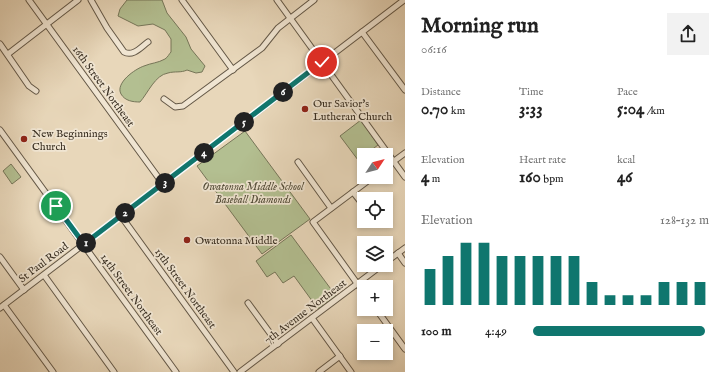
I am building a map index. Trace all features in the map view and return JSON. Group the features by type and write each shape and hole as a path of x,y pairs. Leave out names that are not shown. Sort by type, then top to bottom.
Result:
{"street":[{"name":"16th Street Northeast","path":"29,0 163,184"},
{"path":"8,54 78,0"},
{"path":"91,0 107,28 124,52 128,54 134,53 148,42"},
{"path":"182,0 232,70"},
{"path":"277,0 405,177"},
{"path":"164,99 175,107 180,107 262,48 278,28 314,0"},
{"name":"St Paul Road","path":"2,306 322,62 404,2"},
{"path":"362,32 405,90"},
{"path":"0,44 28,86 36,91"},
{"name":"14th Street Northeast","path":"0,130 176,372"},
{"path":"394,161 405,153"},
{"path":"298,162 331,208"},
{"path":"357,283 313,222 364,184"},
{"path":"353,192 357,197"},
{"name":"15th Street Northeast","path":"121,216 234,372"},
{"path":"393,257 405,248"},
{"path":"398,253 405,263"},
{"path":"0,257 24,290"},
{"name":"7th Avenue Northeast","path":"361,280 372,272"},
{"path":"44,275 114,372"},
{"name":"7th Avenue Northeast","path":"240,372 357,283"},
{"path":"248,303 278,344"},
{"path":"2,306 53,372"},
{"path":"381,316 405,350"},
{"path":"312,318 351,372"},
{"path":"319,372 340,356"}],"green space":[{"path":"127,0 162,0 167,13 186,37 191,49 205,66 202,72 196,73 187,70 163,74 140,102 129,101 125,98 121,94 121,85 131,73 147,65 165,59 171,52 171,39 165,30 153,24 138,26 118,16 120,9"},
{"path":"361,120 378,145 374,148 357,148 357,159 340,136"},
{"name":"Owatonna Middle School Baseball Diamonds","path":"245,131 310,219 262,254 197,166"},
{"path":"11,164 21,177 12,184 3,171"},
{"path":"291,235 336,296 318,309 294,276 283,283 275,272 267,277 256,261"}],"place":[{"name":"Our Savior's Lutheran Church","path":"305,109"},
{"name":"New Beginnings Church","path":"24,139"},
{"name":"Owatonna Middle","path":"187,240"}],"route":[{"path":"56,206 84,244 322,62"}]}
